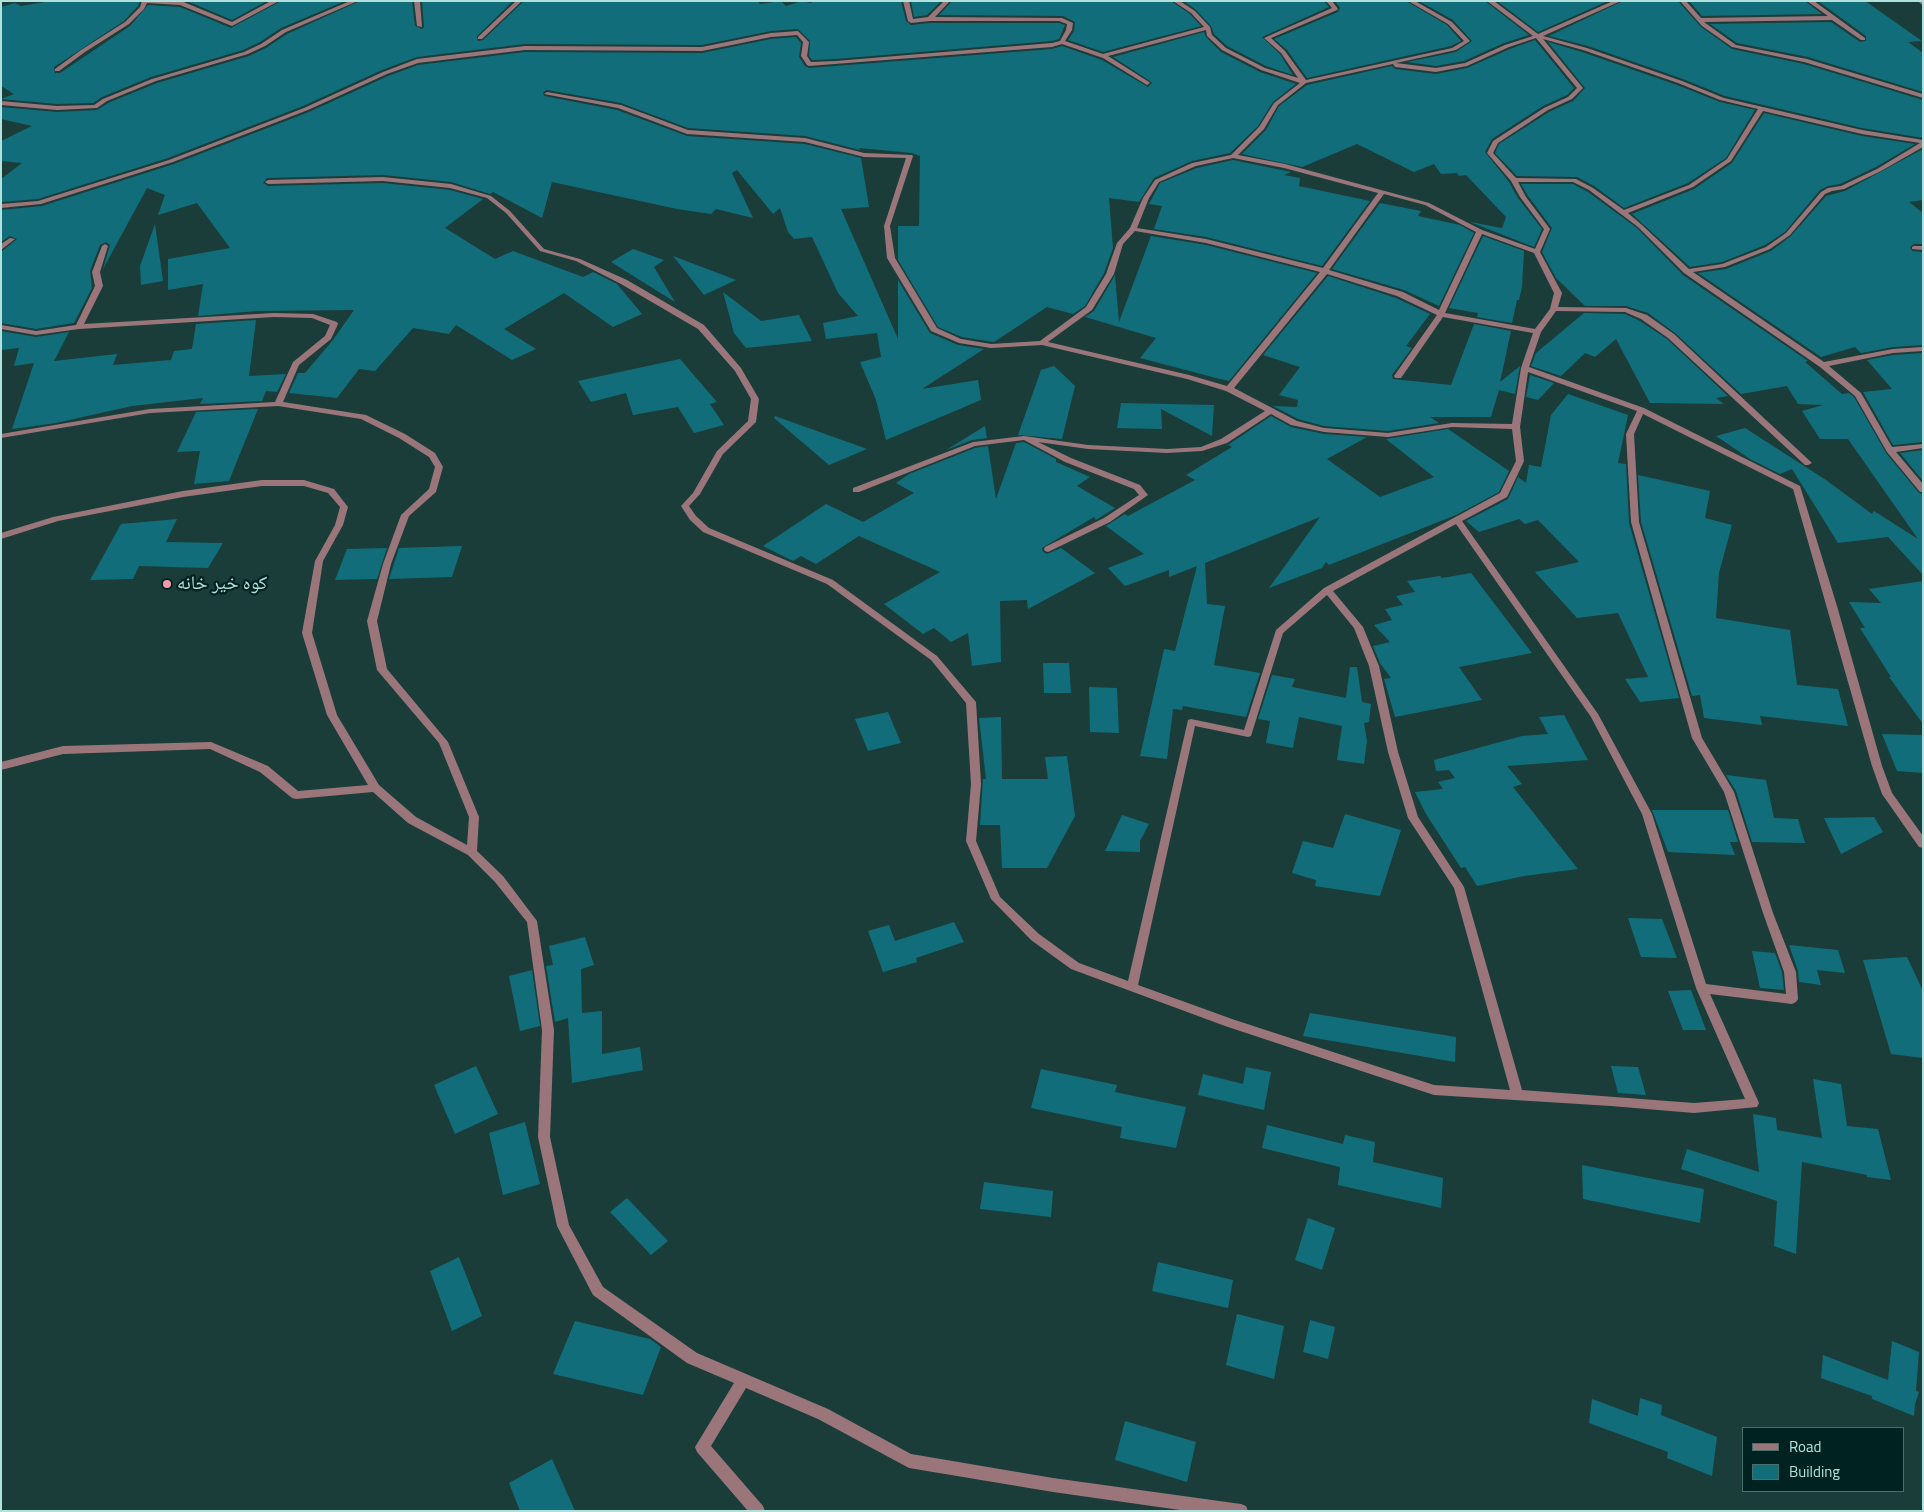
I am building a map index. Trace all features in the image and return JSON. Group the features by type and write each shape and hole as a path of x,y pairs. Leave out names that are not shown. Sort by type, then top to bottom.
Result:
{"street":[{"path":"57,70 83,50 127,23 142,8 145,1 181,3 232,24 276,1"},
{"path":"1,102 56,108 95,107 105,100 154,80 246,53 263,45 284,31 355,1"},
{"path":"417,1 420,26"},
{"path":"480,38 519,1"},
{"path":"906,1 912,21 930,19 1060,19 1070,23 1069,30 1062,42"},
{"path":"930,19 947,1"},
{"path":"1176,1 1193,12 1208,28 1209,35 1224,49 1241,60 1304,82"},
{"path":"1304,82 1283,52 1267,38 1334,10 1330,1"},
{"path":"1233,156 1262,128 1276,104 1304,82 1454,49 1467,41 1450,23 1411,1"},
{"path":"1490,1 1537,36 1580,88 1570,98 1546,109 1495,142 1490,153 1514,180 1523,197 1547,229 1537,252"},
{"path":"1389,64 1436,70 1467,64 1618,1"},
{"path":"1683,1 1700,20 1734,46 1804,60 1923,96"},
{"path":"1810,1 1863,39"},
{"path":"1700,20 1835,18"},
{"path":"1103,56 1208,28"},
{"path":"1,206 39,203 171,161 306,109 385,73 417,61 525,48 702,49 771,35 798,33 806,42 804,56 809,64 973,53 1052,45 1062,42 1103,56 1146,83"},
{"path":"1537,36 1585,49 1680,82 1722,99 1862,132 1923,143"},
{"path":"547,94 618,106 687,132 805,140 864,155 910,156 887,226 891,258 934,329 959,341 991,346 1042,343 1189,377 1229,389 1294,423 1324,430 1388,435 1452,425 1516,427"},
{"path":"1623,213 1691,186 1729,160 1762,108"},
{"path":"1687,271 1723,266 1768,248 1788,234 1823,193 1830,189 1842,188 1880,170 1923,143"},
{"path":"1042,343 1089,308 1110,274 1120,243 1132,229 1146,198 1158,182 1194,164 1233,156 1286,166 1427,204 1480,231 1537,252 1558,293 1554,309 1537,332 1525,368 1516,427 1520,461 1504,495 1328,590 1279,632 1248,734 1191,722 1132,987"},
{"path":"268,182 383,179 451,186 489,197 508,212 542,250 578,260 624,282 701,327 738,370 755,399 752,422 720,453 696,494 685,506 693,518 706,530 830,582 934,658 971,702 976,784 971,841 996,899 1035,937 1075,966 1229,1023 1434,1090 1517,1094 1694,1108 1753,1103 1702,988 1647,814 1595,716 1457,520"},
{"path":"1514,180 1574,180 1591,189 1623,213 1687,271 1823,365 1858,395 1890,450 1923,490"},
{"path":"1229,389 1325,271 1382,192"},
{"path":"1132,229 1206,241 1325,271 1400,294 1441,314 1537,332"},
{"path":"1398,376 1441,314 1480,231"},
{"path":"1,248 12,239"},
{"path":"80,327 99,286 96,272 105,246"},
{"path":"1914,248 1923,248"},
{"path":"1554,309 1626,310 1644,317 1672,336 1808,463"},
{"path":"1,327 36,333 80,327 274,315 313,316 334,324 328,337 296,364 278,404"},
{"path":"1823,365 1893,351 1923,348"},
{"path":"1525,368 1641,410 1797,488 1830,596 1877,766 1887,794 1923,844"},
{"path":"1,436 150,411 278,404 363,417 424,448 432,455 439,467 433,490 405,515 387,564 372,621 382,670 443,742 474,817 472,852"},
{"path":"856,490 973,444 1024,438 1088,447 1167,451 1202,449 1224,441 1271,410"},
{"path":"1641,410 1630,434 1635,522 1697,738 1729,792 1768,913 1790,972 1792,999 1702,988"},
{"path":"1024,438 1068,460 1137,487 1144,495 1107,520 1048,549"},
{"path":"1890,450 1923,446"},
{"path":"1,536 56,519 183,494 262,483 304,483 331,490 344,508 339,525 319,561 307,633 332,715 375,788 412,820 472,852 499,879 532,921 548,1030 544,1137 563,1226 598,1291 692,1358 823,1414 909,1461 1052,1485 1240,1511"},
{"path":"1328,590 1358,627 1374,666 1392,752 1413,818 1459,887 1517,1094"},
{"path":"1,766 63,750 211,745 264,769 296,796 375,788"},
{"path":"743,1380 702,1447 758,1511"}],"building":[{"path":"51,1 140,1 138,6 124,21 54,67 55,73 60,73 130,26 148,5 180,7 231,28 281,1 345,1 281,28 260,42 243,50 151,77 102,97 93,103 57,104 1,99 14,94 1,86 1,7 15,3 21,6"},
{"path":"187,1 267,1 232,20"},
{"path":"360,1 412,1 415,26 422,29 424,27 422,1 513,1 477,36 478,41 483,40 524,1 758,1 760,4 781,1 786,6 802,1 810,3 816,1 901,1 906,21 911,25 930,23 1059,23 1065,25 1059,39 1052,41 836,59 812,60 809,56 810,41 798,29 771,31 702,45 525,44 417,57 382,70 303,106 168,158 38,199 1,202 1,179 22,163 1,161 1,141 32,126 1,119 1,107 57,112 97,110 108,103 157,83 249,56 266,48 287,34"},
{"path":"911,1 941,1 927,15 914,17"},
{"path":"952,1 1171,1 1190,14 1201,26 1103,52 1068,40 1074,31 1075,22 1063,16 939,15"},
{"path":"1184,1 1324,1 1329,7 1262,37 1280,54 1293,75 1266,66 1227,46 1214,34 1211,26 1196,10"},
{"path":"1335,1 1406,1 1447,25 1461,41 1451,46 1307,78 1287,50 1274,39 1338,12 1340,8"},
{"path":"1419,1 1485,1 1529,35 1504,43 1464,61 1436,66 1407,62 1456,52 1472,41 1453,20"},
{"path":"1497,1 1608,1 1538,32"},
{"path":"1623,1 1678,1 1701,27 1732,49 1804,64 1923,100 1923,138 1862,128 1725,96 1683,79 1588,46 1549,36"},
{"path":"1689,1 1805,1 1822,14 1702,16"},
{"path":"1818,1 1862,1 1868,3 1922,41 1908,42 1923,53 1923,92 1808,57 1737,43 1710,24 1831,22 1860,42 1866,41 1866,36"},
{"path":"1204,32 1206,37 1221,52 1260,72 1296,84 1273,102 1258,126 1230,153 1192,161 1154,178 1139,202 1109,198 1113,248 1104,273 1085,306 1073,314 1047,307 994,342 962,337 938,327 898,260 898,226 919,226 920,156 912,153 859,148 860,150 805,136 688,128 621,103 547,90 543,92 544,96 617,110 687,136 805,144 861,158 869,207 841,209 898,339 898,280 930,333 958,345 984,349 922,389 978,380 981,400 886,440 876,400 860,362 881,357 877,333 826,339 823,323 858,316 838,293 812,237 794,239 788,232 780,208 773,214 737,170 732,173 753,218 716,209 711,214 677,209 552,182 542,218 493,192 490,194 451,182 383,175 267,178 263,183 268,186 383,183 450,190 483,199 445,228 495,259 513,251 583,277 593,272 617,284 642,314 613,327 564,293 504,329 536,349 512,360 456,325 449,334 413,328 375,371 359,369 337,398 289,393 298,373 305,373 333,340 354,310 257,311 198,316 203,284 168,290 168,259 230,248 197,203 158,215 165,195 147,188 103,269 110,245 106,242 100,245 90,271 92,288 74,323 36,329 1,323 1,252 17,239 10,236 1,242 1,210 42,206 174,164 309,112 388,76 418,65 525,52 702,53 771,39 796,37 801,43 799,57 805,66 809,68 1052,49 1062,46 1102,60 1148,87 1152,83 1150,81 1113,57"},
{"path":"1535,40 1574,88 1567,95 1543,106 1492,139 1485,152 1542,229 1534,247 1470,222 1502,228 1506,217 1466,175 1459,176 1457,173 1441,174 1434,164 1414,172 1357,144 1302,167 1242,154 1266,130 1279,106 1307,85 1392,66 1395,69 1436,74 1467,68"},
{"path":"1548,42 1677,85 1720,102 1755,110 1726,158 1688,183 1624,208 1594,186 1577,177 1517,176 1495,153 1499,144 1549,112 1573,101 1585,88"},
{"path":"1764,113 1862,136 1915,144 1876,167 1840,184 1828,186 1820,190 1785,232 1765,245 1722,262 1690,267 1632,214 1694,189 1732,163"},
{"path":"1923,149 1923,200 1909,202 1923,213 1923,244 1914,244 1910,247 1912,251 1923,252 1923,345 1893,347 1861,353 1855,347 1821,357 1698,273 1726,269 1771,251 1791,236 1826,196 1845,191"},
{"path":"1233,160 1291,172 1284,175 1300,178 1299,186 1370,201 1322,266 1206,237 1154,229 1162,206 1149,204 1160,183 1197,168"},
{"path":"1521,184 1573,184 1588,192 1637,228 1683,275 1808,361 1805,362 1842,394 1849,393 1854,397 1886,453 1919,493 1923,494 1923,575 1888,537 1838,543 1792,469 1780,474 1750,459 1716,436 1745,428 1826,480 1872,514 1874,511 1918,539 1848,439 1820,439 1802,411 1823,405 1798,404 1787,386 1741,394 1675,333 1648,313 1626,306 1585,306 1556,278 1542,252 1552,228"},
{"path":"1380,203 1421,211 1418,216 1460,225 1474,233 1439,306 1404,290 1332,269"},
{"path":"155,224 163,281 141,285 140,266"},
{"path":"1151,236 1206,245 1317,273 1229,381 1140,358 1156,338 1085,317 1094,311 1115,275 1119,322"},
{"path":"1483,236 1524,251 1522,287 1512,323 1477,317 1478,313 1449,308"},
{"path":"633,249 664,260 654,267 675,302 611,262"},
{"path":"673,256 736,280 704,295"},
{"path":"1328,276 1396,298 1430,314 1406,346 1412,348 1392,375 1393,379 1451,385 1474,324 1511,331 1500,382 1520,366 1515,394 1499,390 1491,417 1430,417 1439,423 1388,431 1324,426 1298,419 1273,406 1297,407 1298,400 1279,395 1300,367 1263,355"},
{"path":"723,292 761,321 799,315 812,341 746,348 734,333"},
{"path":"1584,313 1625,314 1640,321 1667,339 1728,396 1716,398 1724,404 1650,403 1616,339 1595,357 1585,353 1561,376 1531,366 1536,353"},
{"path":"256,320 249,376 286,374 277,392 266,391 262,401 200,404 203,398 132,406 56,423 12,429 34,363 14,366 19,348 1,350 1,331 36,337 69,332 54,361 117,354 113,365 171,360 174,351 192,349 196,324"},
{"path":"1923,353 1923,442 1893,445 1863,392 1892,389 1867,360 1893,355"},
{"path":"680,359 717,402 710,404 724,425 694,433 678,407 633,415 626,393 591,402 578,381"},
{"path":"1054,366 1075,386 1062,439 1018,435 1041,370"},
{"path":"1530,375 1554,383 1538,400 1526,397"},
{"path":"1568,394 1628,415 1618,463 1626,464 1629,523 1679,698 1640,702 1625,679 1648,677 1618,613 1577,618 1535,572 1579,562 1538,520 1525,524 1519,519 1479,532 1466,521 1508,499 1518,477 1526,483 1529,465 1541,467 1551,415"},
{"path":"1121,403 1214,405 1212,436 1161,409 1162,429 1117,428"},
{"path":"258,409 229,481 194,484 200,451 177,452 196,412"},
{"path":"775,416 867,449 829,465 774,418"},
{"path":"1271,416 1291,427 1324,434 1367,437 1327,459 1380,497 1434,477 1386,439 1448,429 1509,471 1499,492 1456,515 1329,565 1326,562 1322,568 1269,588 1320,517 1205,563 1207,604 1225,606 1214,665 1260,673 1246,717 1183,706 1182,710 1173,709 1167,759 1140,756 1164,649 1175,651 1197,566 1169,577 1169,570 1125,586 1108,568 1144,554 1106,526 1125,514 1128,516 1195,480 1186,475 1232,447 1228,445"},
{"path":"985,426 987,438 972,440 946,450"},
{"path":"1024,442 1056,459 1056,462 1090,477 1077,486 1115,508 1096,520 1094,517 1042,548 1043,552 1047,554 1061,548 1095,573 1028,609 1027,600 1000,601 1001,662 972,666 968,633 951,642 934,628 923,634 884,604 940,572 859,536 816,564 801,556 793,561 763,546 826,504 863,522 914,493 896,483 909,474 975,448 988,446 996,499 1016,443"},
{"path":"1923,450 1923,481 1900,453"},
{"path":"1638,475 1710,491 1705,518 1732,525 1719,573 1716,618 1790,630 1797,685 1838,689 1848,726 1760,716 1762,725 1704,718 1700,695 1692,696 1641,522"},
{"path":"177,519 166,542 223,543 208,568 139,566 133,579 90,580 121,524"},
{"path":"462,546 452,577 389,579 399,548"},
{"path":"387,548 377,579 335,580 347,549"},
{"path":"1471,573 1532,653 1459,667 1482,700 1395,717 1384,679 1391,678 1380,663 1373,646 1390,642 1374,625 1392,620 1385,609 1403,605 1396,596 1415,592 1407,581"},
{"path":"1923,581 1923,724 1889,677 1891,677 1860,628 1865,628 1849,602 1881,603 1869,589"},
{"path":"1043,663 1069,663 1071,693 1044,693"},
{"path":"1350,667 1357,667 1362,702 1371,704 1369,722 1364,723 1367,741 1364,764 1337,760 1342,726 1299,717 1293,748 1266,743 1270,721 1258,719 1272,675 1295,679 1292,687 1346,698"},
{"path":"1089,687 1117,688 1119,733 1090,732"},
{"path":"888,712 901,743 868,751 855,719"},
{"path":"1564,715 1588,760 1507,766 1522,784 1513,787 1578,869 1524,876 1477,886 1465,867 1461,868 1426,814 1415,792 1443,789 1438,782 1455,778 1449,770 1436,771 1434,760 1522,736 1548,734 1539,717"},
{"path":"1001,717 1002,779 1048,779 1045,757 1067,756 1075,816 1047,868 1002,868 1000,825 980,825 983,779 986,779 979,718"},
{"path":"1882,734 1923,735 1923,773 1897,771"},
{"path":"1726,775 1766,780 1774,818 1798,819 1805,843 1752,842 1736,791"},
{"path":"1652,810 1728,810 1738,842 1730,842 1735,855 1668,852"},
{"path":"1345,814 1401,830 1380,896 1315,886 1316,880 1292,873 1303,841 1333,848"},
{"path":"1122,815 1149,824 1140,841 1140,852 1105,851"},
{"path":"1874,817 1883,832 1841,854 1824,818"},
{"path":"1628,918 1662,919 1677,958 1641,957"},
{"path":"954,922 964,942 916,958 917,962 883,972 868,931 889,925 895,941"},
{"path":"585,937 594,965 581,969 582,1013 602,1011 602,1054 640,1047 643,1070 572,1083 568,1018 555,1022 546,966 553,965 549,946"},
{"path":"1789,945 1838,950 1845,973 1817,970 1821,985 1799,982 1798,971"},
{"path":"1752,951 1775,953 1782,972 1784,990 1760,988"},
{"path":"1907,957 1923,991 1923,1058 1891,1054 1863,960"},
{"path":"532,970 540,1026 520,1031 509,976"},
{"path":"1691,990 1706,1030 1683,1030 1668,991"},
{"path":"1310,1013 1456,1037 1455,1062 1303,1036"},
{"path":"476,1066 498,1114 455,1134 434,1085"},
{"path":"1611,1066 1638,1067 1646,1095 1618,1093"},
{"path":"1246,1067 1271,1072 1264,1110 1198,1095 1203,1074 1243,1084"},
{"path":"1041,1069 1117,1085 1115,1092 1186,1107 1176,1148 1120,1138 1122,1127 1031,1108"},
{"path":"1813,1079 1841,1084 1847,1126 1878,1129 1891,1180 1867,1177 1867,1175 1802,1162 1796,1254 1774,1246 1777,1201 1681,1169 1687,1149 1759,1172 1753,1114 1776,1118 1777,1130 1822,1138"},
{"path":"525,1122 540,1184 503,1195 489,1133"},
{"path":"1267,1125 1343,1144 1345,1135 1375,1142 1373,1162 1443,1178 1441,1208 1338,1185 1340,1167 1262,1148"},
{"path":"1582,1165 1704,1189 1700,1223 1583,1199"},
{"path":"984,1182 1053,1191 1051,1217 980,1209"},
{"path":"627,1198 668,1241 651,1255 610,1212"},
{"path":"1308,1218 1335,1228 1322,1270 1295,1260"},
{"path":"459,1257 482,1316 452,1331 430,1271"},
{"path":"1158,1262 1233,1280 1228,1308 1152,1291"},
{"path":"1237,1314 1284,1326 1274,1379 1226,1365"},
{"path":"1310,1320 1335,1327 1328,1359 1303,1352"},
{"path":"575,1321 650,1339 661,1347 643,1395 553,1374"},
{"path":"1892,1341 1919,1352 1916,1391 1919,1392 1914,1416 1872,1399 1872,1396 1821,1378 1823,1355 1888,1380"},
{"path":"1640,1398 1662,1405 1661,1415 1717,1437 1712,1476 1667,1458 1668,1452 1589,1423 1592,1399 1638,1416"},
{"path":"1125,1421 1196,1442 1187,1482 1115,1460"},
{"path":"552,1459 575,1511 520,1511 509,1483"}],"place":[{"name":"کوه خير خانه","path":"167,584"}]}
